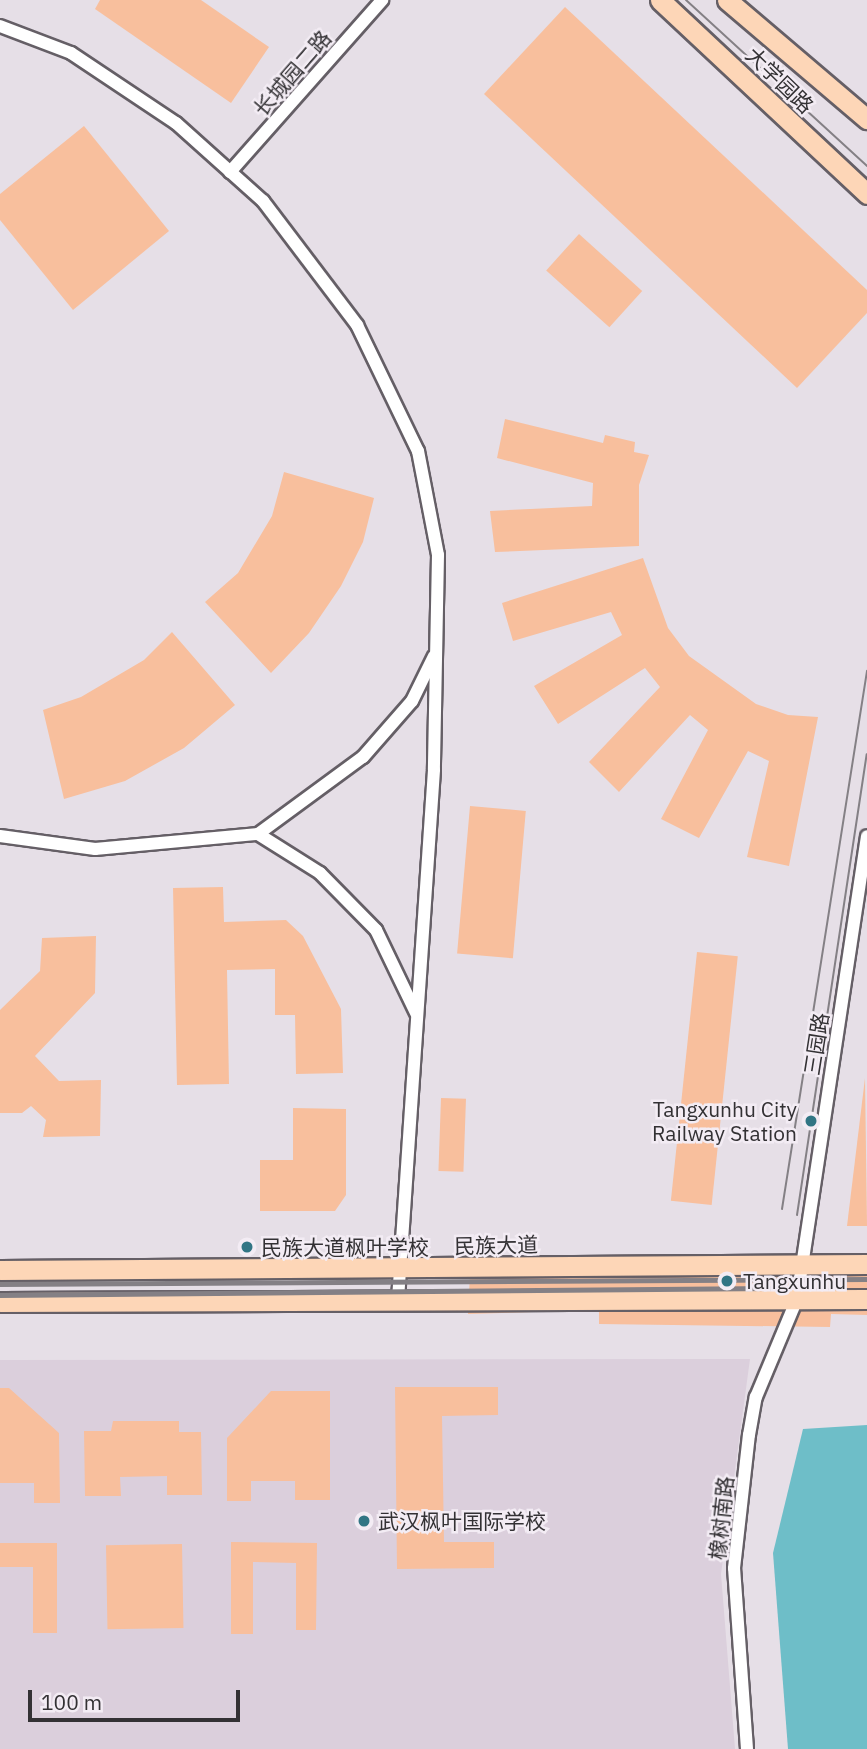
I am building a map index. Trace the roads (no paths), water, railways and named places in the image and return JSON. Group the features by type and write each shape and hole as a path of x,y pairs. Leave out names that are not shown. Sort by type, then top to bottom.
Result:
{"main road":[{"name":"大学园路","path":"660,0 867,194"},
{"name":"大学园路","path":"727,0 867,119"},
{"name":"民族大道","path":"0,1270 867,1264"},
{"path":"0,1301 867,1299"}],"street":[{"name":"长城园二路","path":"230,172 382,0"},
{"path":"0,26 71,53 176,123 263,201 357,324 418,451 438,555 434,770 398,1300"},
{"path":"0,836 95,849 258,834 363,757 412,701 436,652"},
{"path":"258,834 320,873 376,930 417,1017"},
{"name":"三园路","path":"797,1299 867,835"},
{"name":"橡树南路","path":"747,1749 734,1568 749,1434 756,1397 797,1299"}],"water":[{"path":"867,1425 867,1749 788,1749 773,1553 803,1429"}],"tram line":[{"path":"686,0 867,166"},
{"path":"782,1209 867,671"},
{"path":"797,1215 867,754"}],"railway":[{"path":"0,1284 867,1279"},
{"path":"0,1295 773,1288"}],"place":[{"name":"Tangxunhu City Railway Station","path":"811,1121"},
{"name":"民族大道枫叶学校","path":"247,1247"},
{"name":"Tangxunhu","path":"727,1281"},
{"name":"武汉枫叶国际学校","path":"364,1521"}]}
